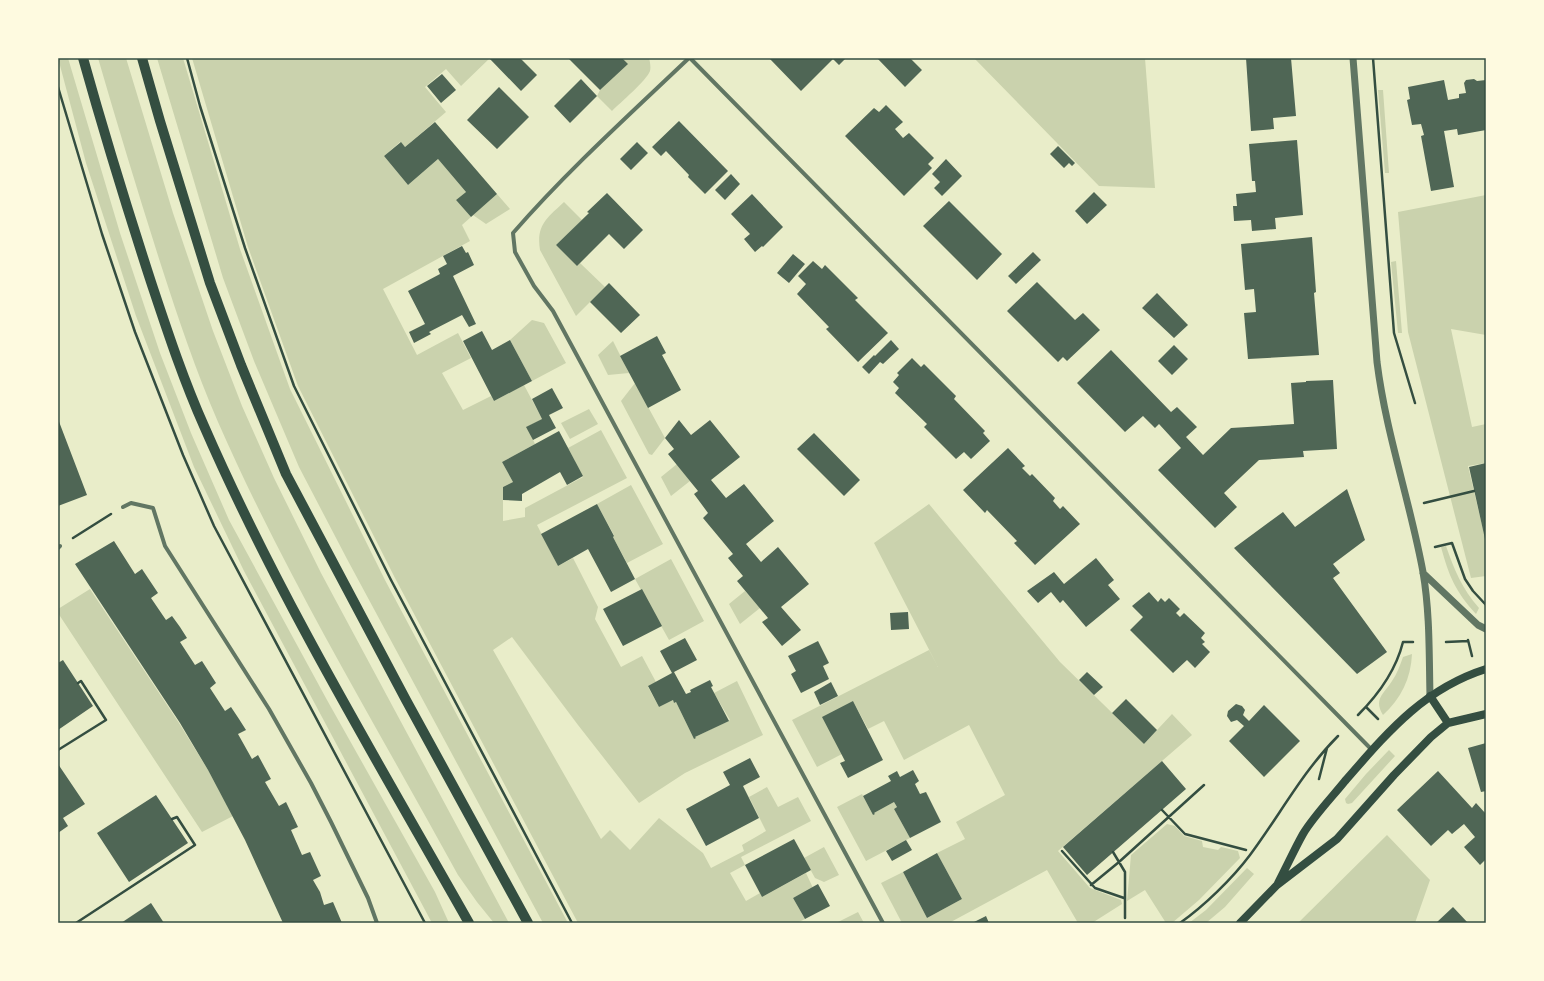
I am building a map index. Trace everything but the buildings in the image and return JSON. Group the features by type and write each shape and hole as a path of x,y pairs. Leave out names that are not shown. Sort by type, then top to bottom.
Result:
{"main road":[{"path":"83,58 133,226 173,348 203,424 283,591 469,923"},
{"path":"142,58 210,284 241,365 286,474 406,700 528,923"},
{"path":"1277,885 1304,832 1372,750 1404,718 1430,696 1452,683 1486,669"},
{"path":"1430,696 1448,723"},
{"path":"1240,923 1277,885 1337,839 1431,737 1448,723 1486,714"}],"street":[{"path":"883,923 553,311 534,286 515,252 513,234 533,210 595,147 690,58 1372,750"},
{"path":"1353,58 1380,383 1389,431 1423,573 1428,619 1430,696"},
{"path":"123,507 131,503 152,508 166,546 269,709 310,783 368,898 378,923"},
{"path":"1423,573 1478,625 1486,629"}],"path":[{"path":"186,58 245,248 294,386 391,580 572,923"},
{"path":"1373,58 1394,333 1416,403"},
{"path":"1408,507 1474,491"},
{"path":"59,547 123,507"},
{"path":"1452,543 1465,579 1473,591 1486,605"},
{"path":"1180,923 1214,894 1249,856 1304,775 1328,745 1366,707 1388,677 1400,654 1403,642"},
{"path":"58,750 106,720 82,681 78,683"},
{"path":"1319,779 1328,745"},
{"path":"1091,885 1119,862 1204,785"},
{"path":"1162,810 1185,834 1246,850"},
{"path":"76,923 195,845 177,817 172,819"},
{"path":"1062,851 1091,885 1095,888 1124,898"},
{"path":"1113,852 1125,872 1124,918"}],"green space":[{"path":"58,58 68,58 120,233 160,353 191,433 229,520 327,700 435,892 449,923 432,923 244,571 194,467 136,316 86,163"},
{"path":"98,58 126,58 173,213 213,331 242,406 274,478 321,573 509,923 494,923 458,875 333,651 273,538 245,480 210,403 167,285"},
{"path":"157,58 183,58 240,249 290,389 386,582 568,923 543,923 299,467 254,361 223,278"},
{"path":"192,58 490,58 461,86 446,69 425,87 446,112 405,147 400,142 384,156 408,185 438,159 466,192 456,200 471,217 462,225 470,241 383,289 417,355 458,333 471,358 442,373 463,410 491,396 494,401 524,385 542,419 527,427 535,444 502,462 513,482 503,487 503,521 525,517 525,508 583,477 568,448 601,430 627,478 537,525 558,566 573,558 598,607 595,619 621,667 642,656 656,682 648,687 659,707 673,700 674,703 676,702 694,739 695,737 730,720 714,693 737,681 763,735 685,773 639,803 512,637 493,650 601,839 610,830 630,850 659,818 703,853 711,868 744,851 742,845 766,831 749,797 767,787 778,807 798,797 811,821 741,857 745,865 730,873 746,901 760,893 762,897 806,873 813,888 793,898 805,919 797,923 578,923 395,578 298,386 248,247"},
{"path":"622,58 649,58 650,71 639,86 612,111 597,96 600,90 627,64"},
{"path":"974,58 1145,58 1155,188 1099,186"},
{"path":"1378,90 1383,90 1389,173 1385,173"},
{"path":"497,194 510,209 486,224 473,215"},
{"path":"1486,195 1486,335 1451,329 1472,427 1486,424 1486,463 1468,466 1486,542 1486,576 1471,578 1408,332 1398,212"},
{"path":"564,202 582,220 556,245 577,266 580,263 605,287 576,316 540,250 539,241 541,228 544,223"},
{"path":"1396,261 1402,333 1398,333 1391,262"},
{"path":"532,320 544,323 566,363 532,381 510,340"},
{"path":"613,341 629,373 608,375 598,355"},
{"path":"635,383 665,438 652,455 649,454 621,401"},
{"path":"589,409 598,424 570,439 561,423"},
{"path":"677,464 690,481 671,496 661,477"},
{"path":"631,485 663,544 627,563 597,504"},
{"path":"929,504 1060,662 1144,744 1172,714 1192,735 1058,851 1090,888 1121,900 1122,904 1092,923 1078,923 1047,870 949,923 902,923 881,883 903,872 927,918 962,899 937,853 965,839 956,822 1005,795 969,725 904,760 884,721 868,729 853,701 842,754 817,767 792,720 929,650 938,667 874,543"},
{"path":"1446,546 1459,578 1468,594 1479,608 1476,614 1463,598 1450,575 1441,547"},
{"path":"671,559 704,621 669,640 635,579"},
{"path":"90,589 179,723 208,770 233,816 202,832 58,613 58,609"},
{"path":"745,591 760,608 740,624 729,604"},
{"path":"1412,654 1410,671 1404,688 1395,702 1383,715 1380,709 1379,701 1395,675 1403,657"},
{"path":"1389,750 1395,756 1352,803 1346,803 1345,799"},
{"path":"862,794 873,815 894,802 897,807 894,809 910,838 866,861 837,807"},
{"path":"1167,824 1175,826 1184,836 1202,841 1203,847 1218,850 1221,847 1238,851 1240,858 1199,900 1172,923 1166,923 1145,890 1127,901 1131,855"},
{"path":"1387,835 1430,880 1415,923 1298,923"},
{"path":"824,847 839,875 824,882 815,878 804,858"},
{"path":"1247,868 1254,874 1225,907 1206,923 1189,923 1206,910"},
{"path":"858,912 864,923 838,922"}]}
